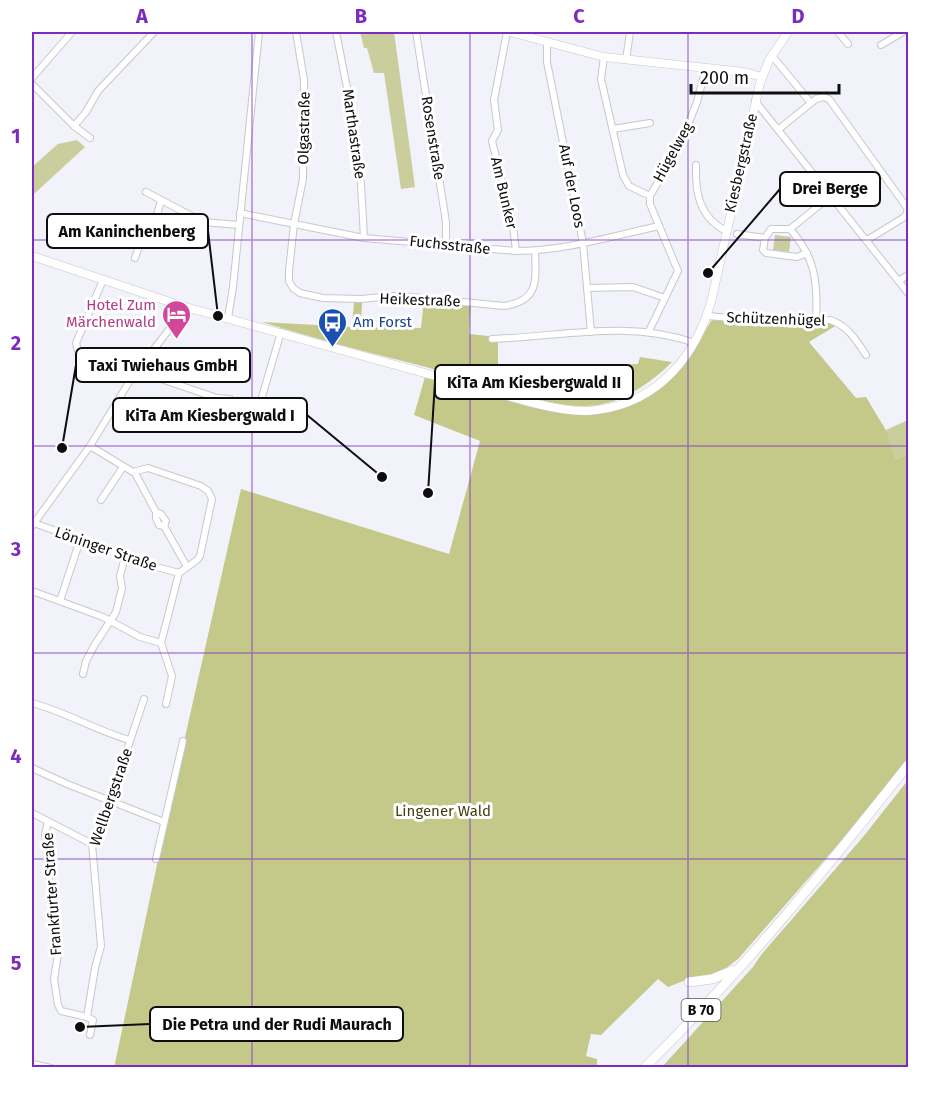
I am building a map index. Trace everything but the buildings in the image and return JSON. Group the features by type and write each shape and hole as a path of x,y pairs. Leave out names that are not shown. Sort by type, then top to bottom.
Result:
{"main road":[{"name":"B 70","path":"644,1068 741,966 909,765"},
{"path":"689,982 712,979 741,966"},
{"path":"652,1068 659,1053"}],"street":[{"path":"32,78 72,32"},
{"path":"74,126 86,112 98,91 154,32"},
{"path":"228,318 259,32"},
{"name":"Olgastraße","path":"294,224 303,179 304,80 296,32"},
{"name":"Marthastraße","path":"336,32 352,113 361,184 364,238"},
{"name":"Rosenstraße","path":"416,32 446,222 446,244"},
{"path":"508,32 604,57 744,72 762,77"},
{"name":"Am Bunker","path":"508,32 494,100 498,130 492,141 513,226 516,251"},
{"path":"626,60 630,32"},
{"name":"Kiesbergstraße","path":"32,256 182,306 533,403 556,408 596,410 634,400 667,378 681,364 707,316 755,100 770,57 788,32"},
{"path":"838,32 848,45"},
{"path":"880,45 903,32"},
{"name":"Auf der Loos","path":"547,42 547,62 583,243 591,332"},
{"path":"604,57 601,80 626,182 629,186 650,196"},
{"path":"774,57 810,102"},
{"name":"Hügelweg","path":"649,332 678,271 650,204 650,196 682,140 697,102 705,69"},
{"path":"32,84 74,126 90,138"},
{"path":"779,129 810,102 819,97 829,99 908,209 903,218 867,240"},
{"path":"755,100 909,293"},
{"path":"613,129 650,123"},
{"path":"696,165 696,188 702,207 712,222 726,231"},
{"path":"146,192 203,222 239,225"},
{"path":"807,253 797,257 766,253 763,250 765,238 771,229 790,228 832,195"},
{"path":"135,258 140,243 153,227 161,201"},
{"name":"Fuchsstraße","path":"240,213 364,238 516,251 535,251 583,243 659,226"},
{"name":"Heikestraße","path":"294,224 289,281 300,293 323,298 402,297 504,306 518,304 530,296 533,289 535,251"},
{"path":"790,228 807,253 816,281 816,319"},
{"path":"737,234 765,238"},
{"path":"900,280 909,275"},
{"path":"103,280 79,335 76,348 78,351 216,398 230,399"},
{"path":"588,288 633,286 665,298"},
{"path":"33,525 90,446 136,371 174,323 182,306"},
{"name":"Schützenhügel","path":"707,316 830,320 841,325 857,341 866,355"},
{"path":"492,339 622,330 649,332 694,343"},
{"path":"257,414 281,332"},
{"path":"90,446 135,473 156,512 159,525 164,526 187,567"},
{"path":"101,500 123,467"},
{"path":"135,473 144,467 201,486 206,489 212,500 197,560 179,573 161,643 172,676 166,704"},
{"name":"Löninger Straße","path":"33,525 179,573"},
{"path":"60,601 80,540"},
{"path":"83,674 86,661 116,612 122,588 120,576 125,557"},
{"path":"32,591 110,620 140,637 161,643"},
{"name":"Wellbergstraße","path":"90,1035 93,1020 87,1017 94,968 101,946 92,844 120,773 144,699"},
{"path":"32,703 129,740"},
{"path":"156,859 183,741"},
{"path":"32,768 164,822"},
{"path":"32,813 92,844"},
{"name":"Frankfurter Straße","path":"48,822 45,834 57,947 54,979 58,1005 61,1011 87,1017"},
{"path":"32,1064 51,1068"}],"green space":[{"path":"360,32 394,32 415,187 401,189 384,73 374,73"},
{"path":"77,140 85,147 34,194 32,167 58,144"},
{"path":"775,235 791,237 789,252 773,250"},
{"path":"424,300 471,304 469,334 498,337 498,367 638,364 640,357 672,362 647,383 628,395 598,405 568,405 537,399 262,322 352,327 354,302 362,302 361,327 421,328"},
{"name":"Lingener Wald","path":"718,318 724,319 724,324 753,326 754,321 829,321 837,325 809,342 856,398 866,397 887,432 896,459 908,454 908,759 835,848 738,959 711,975 691,978 668,987 658,979 601,1035 591,1034 586,1056 597,1059 597,1067 114,1068 169,808 241,489 449,554 480,441 414,415 425,377 530,407 577,414 634,400 691,355 711,321"},
{"path":"908,420 908,454 896,459 886,430"},
{"path":"908,780 908,1067 662,1067 753,967"}],"place":[{"name":"Drei Berge","path":"708,273"},
{"name":"Am Kaninchenberg","path":"218,316"},
{"name":"Hotel Zum Märchenwald","path":"177,340"},
{"name":"Am Forst","path":"332,348"},
{"name":"Taxi Twiehaus GmbH","path":"62,448"},
{"name":"KiTa Am Kiesbergwald I","path":"382,477"},
{"name":"KiTa Am Kiesbergwald II","path":"428,493"},
{"name":"Die Petra und der Rudi Maurach","path":"80,1027"}]}
